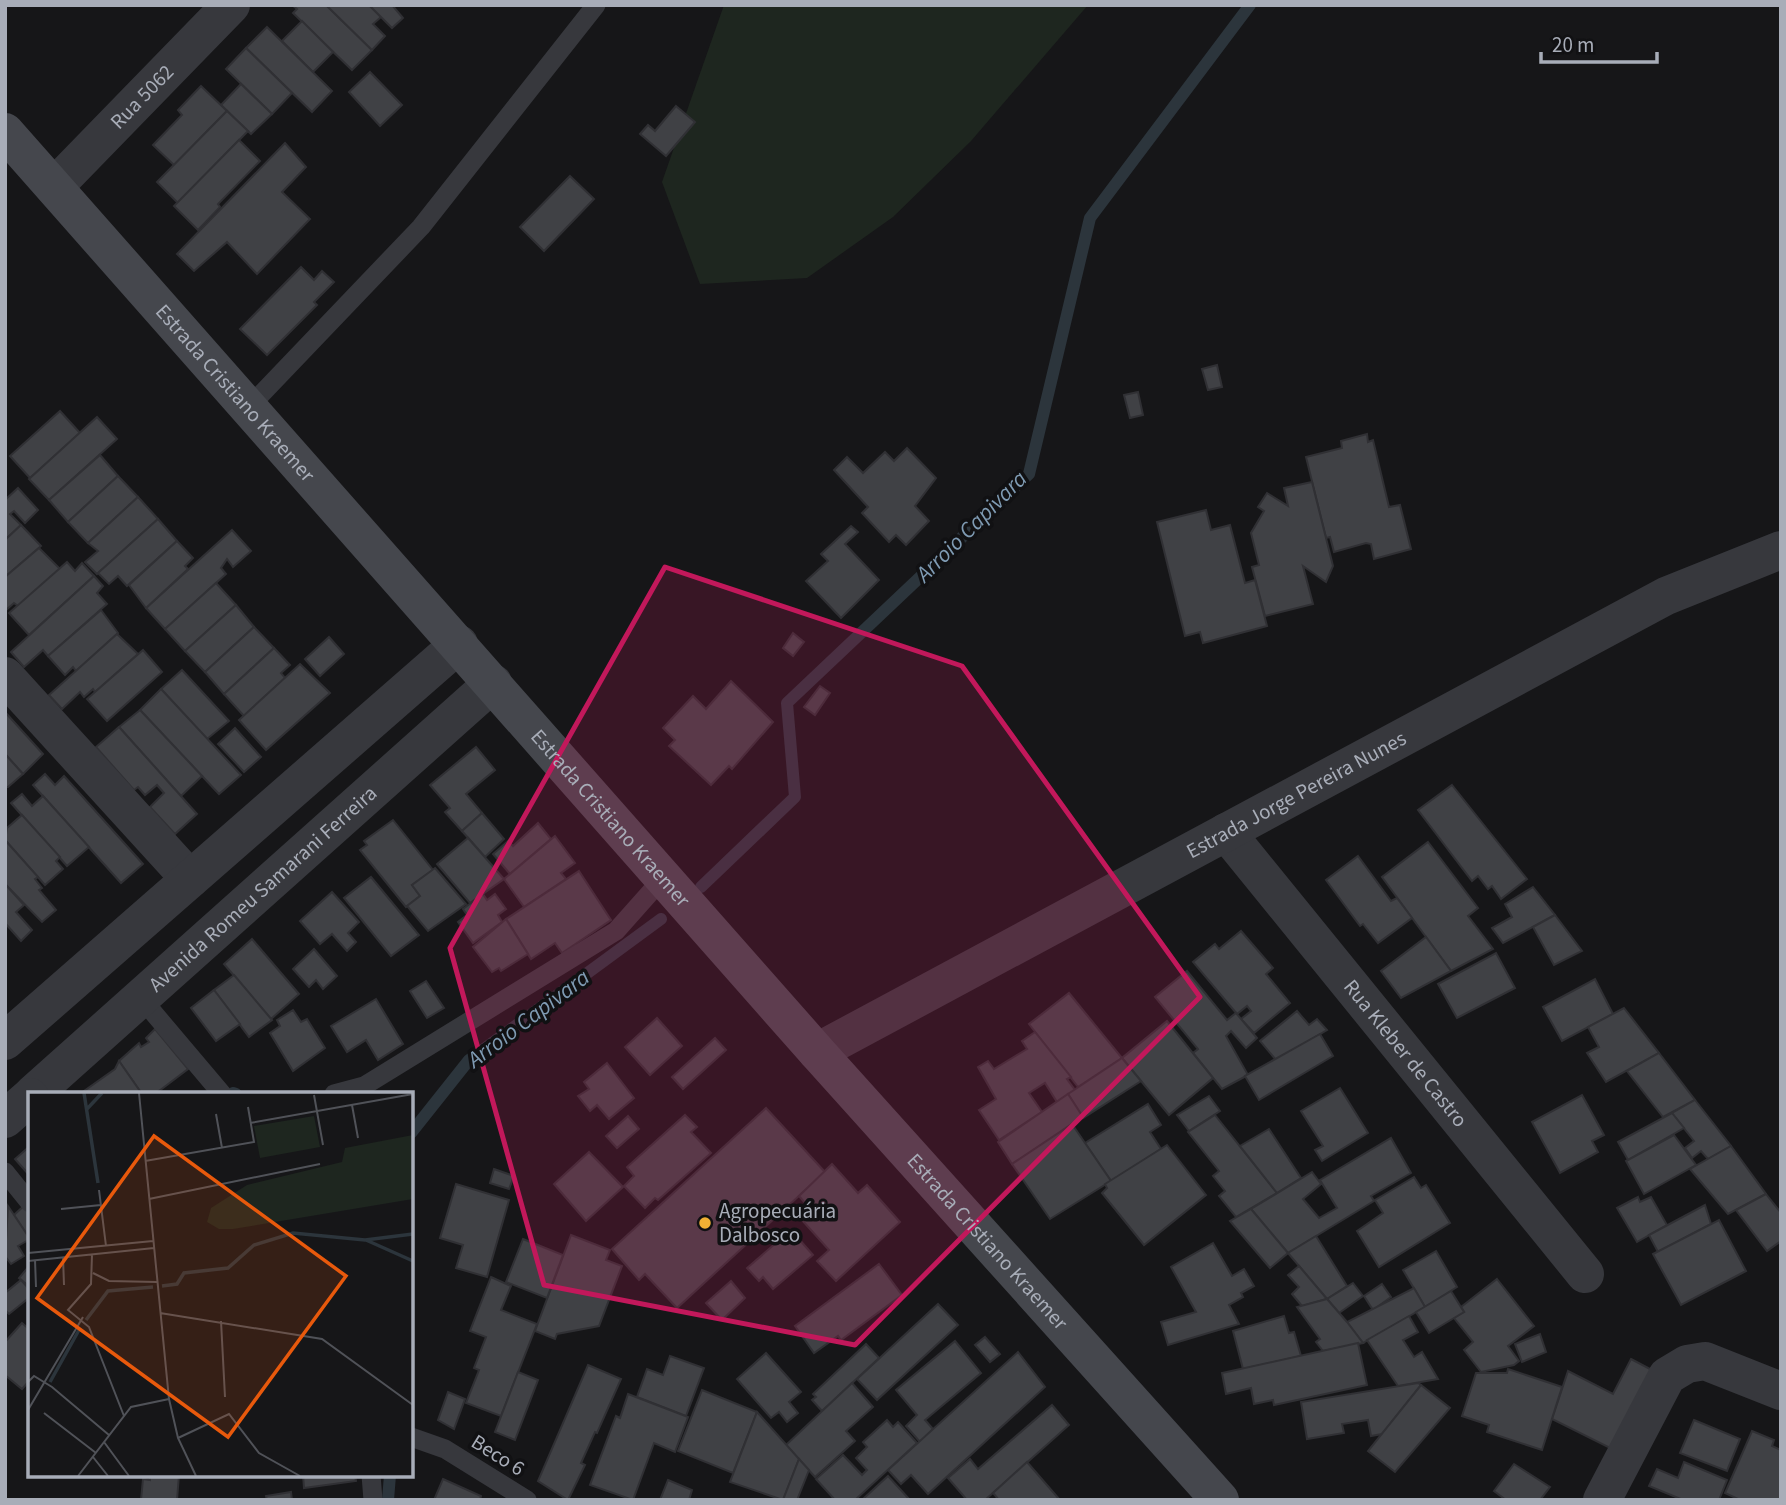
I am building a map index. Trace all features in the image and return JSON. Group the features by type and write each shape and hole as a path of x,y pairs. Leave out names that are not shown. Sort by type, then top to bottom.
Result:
{"main road":[{"name":"Estrada Cristiano Kraemer","path":"5,132 817,1052 1220,1500"}],"street":[{"name":"Rua 5062","path":"54,187 231,5"},
{"name":"Estrada Jorge Pereira Nunes","path":"817,1052 1666,596 1781,550"},
{"path":"5,1041 459,644"},
{"path":"5,676 190,879"},
{"name":"Avenida Romeu Samarani Ferreira","path":"35,1092 493,683"},
{"name":"Rua Kleber de Castro","path":"1226,832 1585,1274"},
{"name":"Avenida Romeu Samarani Ferreira","path":"5,1119 28,1099"},
{"path":"1602,1500 1667,1376 1686,1364 1705,1361 1781,1391"}],"lane":[{"path":"249,407 421,227 596,5"},
{"path":"342,1092 364,1086 616,931 664,877"},
{"path":"141,998 220,1092"},
{"path":"5,1172 28,1201"},
{"name":"Beco 6","path":"413,1438 445,1449 527,1500"},
{"path":"371,1477 373,1500"}],"highlighted area":[{"path":"665,567 962,666 1200,997 855,1345 544,1285 450,948"}],"shaded area":[{"path":"724,5 1088,5 971,141 893,217 807,278 700,284 662,182"}],"building":[{"path":"292,5 326,5 372,50 352,70 293,13 297,9"},
{"path":"326,5 369,5 381,17 373,24 385,36 372,50"},
{"path":"369,5 392,5 403,18 392,28"},
{"path":"302,21 333,52 313,72 282,41"},
{"path":"267,27 332,91 312,112 246,48"},
{"path":"246,48 292,93 272,114 226,69"},
{"path":"370,72 402,105 380,126 349,92"},
{"path":"241,84 272,114 251,134 221,105"},
{"path":"201,86 227,111 174,165 153,145 182,115 178,110"},
{"path":"676,106 695,122 666,156 640,134 648,125 655,131"},
{"path":"227,111 248,131 178,203 157,182"},
{"path":"239,140 260,161 218,204 220,207 198,230 174,206"},
{"path":"285,143 306,167 282,192 310,219 257,274 227,242 194,271 177,254"},
{"path":"570,176 594,199 544,251 520,227"},
{"path":"301,267 314,280 322,271 334,282 314,302 317,305 267,355 240,329"},
{"path":"1217,365 1222,387 1208,390 1202,369"},
{"path":"1138,392 1143,415 1130,418 1124,395"},
{"path":"60,411 80,433 30,478 10,456"},
{"path":"97,417 117,439 49,500 29,479"},
{"path":"1367,434 1368,442 1373,440 1389,507 1400,505 1411,549 1374,559 1371,544 1366,543 1334,552 1330,537 1326,538 1306,457 1342,448 1341,441"},
{"path":"907,448 936,478 915,506 929,521 906,545 896,535 889,542 862,513 868,507 834,470 847,457 863,473 885,452 894,461"},
{"path":"100,455 118,476 68,522 49,500"},
{"path":"118,476 138,497 88,543 68,522"},
{"path":"1312,482 1333,566 1326,582 1303,566 1313,604 1265,616 1252,567 1259,565 1251,533 1264,511 1258,507 1267,493 1288,506 1284,488"},
{"path":"18,488 38,510 25,523 14,511 10,514 21,525 5,540 5,500"},
{"path":"138,497 158,519 97,574 85,562 98,551 88,543"},
{"path":"1206,510 1211,530 1230,525 1245,583 1255,580 1267,626 1203,643 1200,632 1185,636 1157,522"},
{"path":"158,519 177,541 127,586 118,576 109,584 98,573"},
{"path":"21,525 41,546 5,577 5,540"},
{"path":"851,526 858,532 845,544 879,580 841,618 806,581 828,561 821,554"},
{"path":"232,530 251,551 233,567 227,559 221,568 226,574 165,629 146,608"},
{"path":"177,541 193,558 185,566 188,569 146,608 129,585"},
{"path":"39,548 60,569 18,606 14,603 6,610 5,577"},
{"path":"67,562 75,571 82,563 94,576 29,635 9,613"},
{"path":"94,576 103,586 97,593 107,604 48,656 43,650 24,667 11,652"},
{"path":"216,583 236,605 185,651 165,629"},
{"path":"236,605 254,627 205,672 185,651"},
{"path":"101,610 118,633 76,671 73,667 65,675 48,656"},
{"path":"254,627 274,648 224,694 205,672"},
{"path":"793,633 804,642 793,656 783,648"},
{"path":"117,634 138,654 95,692 93,689 84,697 80,692 62,709 49,695"},
{"path":"329,637 344,654 320,676 305,659"},
{"path":"274,648 290,665 281,673 285,678 244,716 224,694"},
{"path":"143,650 162,672 107,721 87,699"},
{"path":"300,664 330,693 266,750 239,720"},
{"path":"182,670 229,721 207,739 161,689"},
{"path":"731,681 773,722 732,769 729,766 711,785 669,746 675,740 663,728 693,696 706,709"},
{"path":"820,686 830,693 815,715 804,707"},
{"path":"161,689 241,775 219,794 140,710"},
{"path":"140,710 202,776 181,796 119,727"},
{"path":"5,712 43,754 23,774 5,754"},
{"path":"119,727 197,814 175,834 150,807 164,793 157,785 145,795 138,787 134,790 96,747"},
{"path":"235,728 261,757 244,772 218,744"},
{"path":"476,747 495,770 466,794 482,813 462,831 445,812 450,808 430,785"},
{"path":"5,754 23,774 8,787 5,787"},
{"path":"45,774 55,785 64,776 143,864 121,883 33,785"},
{"path":"1452,785 1527,879 1501,899 1492,886 1488,889 1478,876 1472,881 1418,810"},
{"path":"22,794 32,806 43,796 89,847 67,866 11,803"},
{"path":"482,813 504,839 485,857 462,831"},
{"path":"22,815 60,857 56,861 63,869 45,885 5,840 7,828"},
{"path":"393,820 433,870 412,885 420,896 406,907 360,850 367,845 364,841"},
{"path":"538,823 551,839 510,874 493,854 508,841 513,846"},
{"path":"555,836 575,863 561,873 566,879 524,907 504,879"},
{"path":"468,838 504,879 470,903 437,864"},
{"path":"5,840 38,877 35,879 42,888 39,890 56,910 42,922 5,884"},
{"path":"1428,842 1478,908 1468,916 1493,949 1451,971 1382,877"},
{"path":"1358,856 1391,901 1397,898 1412,918 1378,943 1363,924 1360,926 1326,880"},
{"path":"435,868 466,904 428,931 407,906 420,896 412,885"},
{"path":"579,871 611,920 562,953 555,943 531,959 506,919"},
{"path":"371,877 419,935 391,956 344,898"},
{"path":"5,884 24,905 16,912 32,930 21,941 5,923"},
{"path":"1533,887 1555,915 1503,943 1492,928 1512,917 1505,904"},
{"path":"332,892 359,922 348,933 356,942 347,951 332,934 320,944 300,921"},
{"path":"483,894 487,900 495,894 506,909 498,915 502,922 473,943 458,922 467,915 463,909"},
{"path":"1555,915 1582,951 1554,965 1533,927"},
{"path":"506,919 528,954 501,971 499,968 492,972 473,947"},
{"path":"1241,931 1273,968 1266,974 1290,1003 1254,1033 1241,1019 1251,1011 1247,1006 1237,1014 1193,962 1215,944 1219,949"},
{"path":"1426,937 1451,971 1401,998 1381,971"},
{"path":"252,939 299,994 271,1019 224,964"},
{"path":"314,949 337,976 323,989 316,980 309,987 293,969"},
{"path":"1496,953 1515,988 1457,1018 1438,984"},
{"path":"1187,971 1227,1020 1236,1013 1257,1038 1246,1048 1231,1031 1226,1036 1248,1075 1222,1089 1193,1053 1198,1049 1155,997"},
{"path":"234,975 272,1020 249,1037 214,990"},
{"path":"1595,979 1613,1014 1562,1041 1543,1007"},
{"path":"426,981 444,1008 427,1018 410,991"},
{"path":"214,990 240,1024 216,1041 191,1008"},
{"path":"1069,993 1122,1058 1078,1087 1029,1024"},
{"path":"376,999 403,1044 378,1060 366,1040 347,1052 331,1026"},
{"path":"1624,1008 1659,1053 1606,1082 1587,1053 1599,1047 1588,1027"},
{"path":"293,1010 301,1022 307,1019 325,1048 293,1071 270,1033 280,1026 277,1020"},
{"path":"1297,1011 1309,1025 1317,1019 1327,1030 1276,1060 1260,1041"},
{"path":"657,1018 682,1046 650,1075 625,1047"},
{"path":"1167,1021 1213,1078 1169,1115 1122,1058"},
{"path":"155,1029 188,1069 158,1092 141,1092 119,1061 139,1043 141,1047 149,1042 146,1038"},
{"path":"1035,1032 1071,1077 1067,1079 1075,1090 1057,1102 1045,1083 1029,1093 1042,1112 999,1140 979,1110 996,1099 978,1067 988,1061 994,1069 1027,1049 1022,1041"},
{"path":"1320,1034 1333,1056 1259,1100 1245,1076"},
{"path":"715,1038 726,1050 683,1089 672,1077"},
{"path":"1659,1053 1695,1100 1663,1117 1627,1071"},
{"path":"1122,1058 1141,1081 1083,1118 1068,1094"},
{"path":"119,1061 141,1092 85,1092 84,1091 115,1069"},
{"path":"607,1063 634,1098 609,1119 597,1105 590,1111 578,1096 589,1089 584,1082"},
{"path":"1340,1088 1368,1133 1322,1161 1315,1150 1323,1146 1301,1111"},
{"path":"1068,1094 1083,1117 1012,1164 998,1142"},
{"path":"1582,1095 1604,1135 1592,1141 1598,1152 1560,1173 1532,1122"},
{"path":"1209,1096 1220,1111 1189,1131 1177,1115"},
{"path":"1695,1100 1731,1146 1708,1159 1701,1151 1692,1158 1685,1148 1694,1141 1672,1113"},
{"path":"1148,1104 1161,1125 1150,1132 1161,1149 1111,1181 1085,1143"},
{"name":"Agropecuária Dalbosco","path":"766,1108 825,1172 677,1308 645,1274 639,1280 612,1249"},
{"path":"1672,1113 1684,1128 1628,1160 1618,1142"},
{"path":"685,1115 697,1127 691,1132 711,1153 658,1200 655,1198 645,1208 624,1186 634,1176 627,1167"},
{"path":"1215,1115 1277,1193 1236,1217 1219,1196 1225,1191 1213,1176 1219,1171 1188,1132"},
{"path":"628,1116 639,1129 617,1148 606,1136"},
{"path":"1072,1124 1111,1181 1050,1219 1012,1164"},
{"path":"1269,1129 1301,1178 1277,1193 1240,1146"},
{"path":"1674,1135 1696,1165 1644,1194 1626,1161"},
{"path":"1391,1138 1411,1173 1371,1196 1374,1201 1288,1253 1251,1209 1312,1172 1321,1184 1303,1199 1319,1218 1337,1208 1320,1180"},
{"path":"1167,1145 1206,1195 1144,1245 1102,1193 1107,1188 1105,1184"},
{"path":"1731,1146 1766,1194 1728,1214 1690,1169"},
{"path":"28,1148 28,1174 15,1159"},
{"path":"589,1152 623,1187 586,1221 554,1184"},
{"path":"832,1164 858,1193 867,1185 900,1222 836,1281 817,1261 829,1250 801,1219 811,1210 799,1196"},
{"path":"494,1169 514,1176 509,1189 490,1183"},
{"path":"1414,1177 1421,1188 1426,1185 1450,1223 1379,1267 1357,1231 1383,1213 1375,1200"},
{"path":"456,1184 509,1200 487,1277 456,1268 463,1245 440,1238"},
{"path":"1766,1194 1781,1213 1781,1241 1767,1251 1736,1210"},
{"path":"1638,1197 1640,1202 1651,1197 1667,1225 1637,1242 1617,1208"},
{"path":"26,1204 28,1206 28,1236 14,1215"},
{"path":"1705,1205 1711,1224 1658,1252 1649,1235"},
{"path":"8,1206 28,1236 28,1240 18,1246 24,1256 11,1264 5,1256"},
{"path":"1251,1209 1288,1253 1270,1268 1230,1221"},
{"path":"1719,1220 1746,1271 1681,1305 1653,1254"},
{"path":"791,1230 813,1255 773,1289 763,1277 759,1281 747,1268"},
{"path":"571,1235 610,1250 606,1260 622,1266 599,1326 557,1334 555,1339 535,1331"},
{"path":"1316,1236 1347,1286 1327,1299 1288,1253"},
{"path":"523,1239 563,1255 547,1298 506,1282"},
{"path":"1213,1243 1232,1276 1244,1269 1254,1286 1241,1293 1243,1297 1229,1305 1239,1324 1168,1345 1161,1322 1196,1312 1171,1267"},
{"path":"1436,1251 1457,1287 1425,1307 1403,1270"},
{"path":"879,1264 902,1295 841,1340 838,1336 814,1353 795,1326"},
{"path":"1299,1266 1327,1299 1302,1306 1292,1294 1299,1287 1288,1275"},
{"path":"28,1267 28,1285 19,1278"},
{"path":"491,1277 511,1286 501,1310 537,1324 501,1416 466,1403 479,1370 474,1368 486,1337 470,1331"},
{"path":"1497,1279 1534,1326 1508,1346 1519,1361 1514,1365 1481,1372 1464,1350 1473,1342 1454,1318 1464,1312 1461,1307"},
{"path":"21,1280 28,1288 28,1299 9,1314 5,1310 5,1293"},
{"path":"731,1281 745,1298 722,1320 706,1303"},
{"path":"1353,1283 1363,1296 1339,1313 1327,1299"},
{"path":"1382,1284 1391,1297 1373,1310 1364,1296"},
{"path":"1414,1288 1425,1307 1363,1343 1347,1322"},
{"path":"1451,1291 1464,1312 1429,1333 1416,1312"},
{"path":"1327,1299 1363,1343 1323,1351 1316,1342 1320,1339 1297,1307"},
{"path":"938,1304 958,1325 877,1400 857,1379"},
{"path":"1284,1316 1289,1333 1294,1332 1301,1356 1243,1369 1233,1331"},
{"path":"1409,1316 1418,1332 1403,1340 1414,1357 1422,1352 1438,1379 1398,1386 1367,1340"},
{"path":"22,1323 28,1328 28,1382 22,1389 5,1375 5,1342"},
{"path":"1540,1334 1546,1352 1522,1362 1515,1344"},
{"path":"985,1337 1000,1354 990,1362 975,1345"},
{"path":"955,1341 981,1373 925,1420 933,1429 920,1442 906,1426 917,1415 896,1390"},
{"path":"1358,1343 1367,1385 1274,1405 1273,1400 1254,1404 1251,1388 1226,1394 1222,1373"},
{"path":"866,1344 879,1358 822,1411 812,1400 816,1397 813,1394"},
{"path":"1018,1352 1045,1387 928,1494 911,1475 901,1484 888,1470"},
{"path":"766,1353 801,1392 789,1402 798,1413 787,1422 779,1412 771,1418 737,1379"},
{"path":"670,1356 704,1368 686,1416 637,1397 647,1369 663,1375"},
{"path":"1631,1359 1652,1370 1612,1449 1552,1419 1568,1371 1613,1394"},
{"path":"588,1365 621,1379 581,1463 585,1465 568,1500 538,1481"},
{"path":"1508,1369 1562,1387 1542,1450 1487,1432 1489,1425 1462,1416 1476,1373 1507,1373"},
{"path":"518,1372 538,1380 515,1440 495,1432"},
{"path":"852,1383 873,1407 846,1431 855,1441 815,1477 786,1445"},
{"path":"1418,1383 1421,1385 1382,1434 1371,1436 1368,1420 1342,1424 1344,1433 1307,1439 1301,1402"},
{"path":"1421,1385 1450,1408 1395,1472 1368,1451"},
{"path":"702,1390 757,1412 733,1473 678,1451"},
{"path":"448,1392 465,1399 454,1429 438,1420"},
{"path":"628,1394 688,1417 675,1452 654,1443 633,1500 590,1485 616,1416 620,1418"},
{"path":"1052,1405 1069,1425 985,1500 967,1500 948,1478 970,1459 978,1469"},
{"path":"757,1412 799,1459 783,1500 730,1482"},
{"path":"887,1420 893,1427 898,1422 917,1443 855,1500 835,1500 816,1479 843,1455 862,1475 867,1470 856,1458 867,1447 863,1442"},
{"path":"1694,1420 1740,1439 1727,1471 1680,1453"},
{"path":"1752,1431 1774,1440 1772,1446 1781,1450 1781,1499 1740,1500 1725,1493"},
{"path":"799,1459 809,1470 797,1500 783,1500"},
{"path":"1027,1462 1060,1500 999,1500 993,1493"},
{"path":"1684,1462 1727,1480 1719,1500 1683,1500 1649,1486 1657,1469 1678,1478"},
{"path":"1514,1464 1550,1487 1540,1500 1506,1500 1494,1491"},
{"path":"888,1476 910,1500 862,1500"},
{"path":"150,1477 179,1477 177,1500 141,1500 143,1479 150,1480"},
{"path":"303,1477 355,1477 356,1481 304,1488"},
{"path":"443,1479 481,1496 480,1500 434,1500"},
{"path":"668,1480 692,1490 689,1500 660,1500"},
{"path":"291,1492 292,1500 267,1500 266,1496"}],"waterway":[{"name":"Arroio Capivara","path":"701,887 795,797 787,703 1029,474 1090,218 1250,5"},
{"name":"Arroio Capivara","path":"413,1130 469,1060 661,919"},
{"name":"Arroio Capivara","path":"388,1500 390,1477"}],"place":[{"name":"Agropecuária Dalbosco","path":"705,1223"}]}
